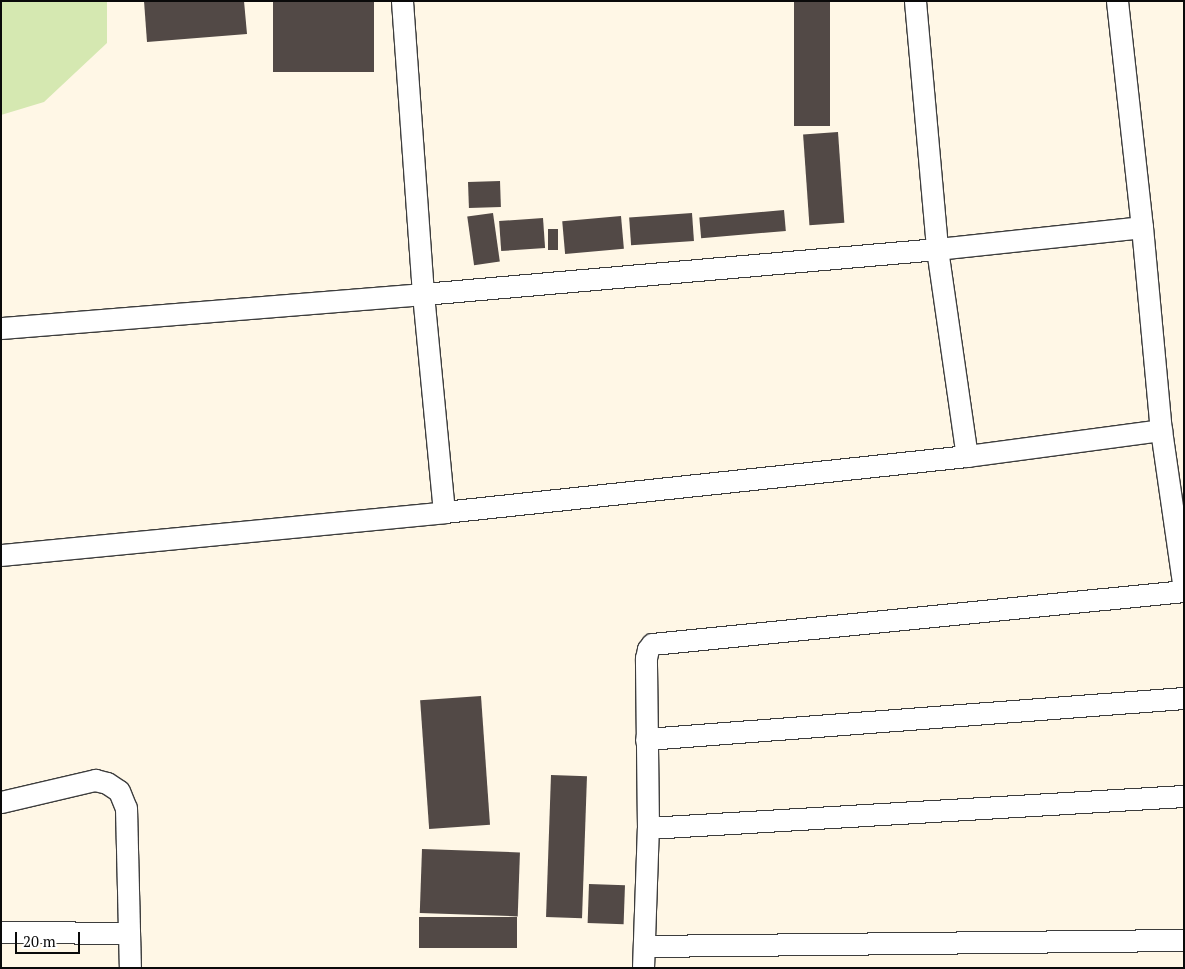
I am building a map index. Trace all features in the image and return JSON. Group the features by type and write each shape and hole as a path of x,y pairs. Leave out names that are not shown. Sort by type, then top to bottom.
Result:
{"street":[{"path":"402,1 423,294 444,512"},
{"path":"915,1 937,249 967,456"},
{"path":"643,968 648,828 646,658 648,649 658,642 1184,590 1161,430 1142,227 1116,1"},
{"path":"1,328 423,294 937,249 1142,227"},
{"path":"1,555 444,512 967,456 1161,430"},
{"path":"646,739 1184,698"},
{"path":"1,802 95,780 107,783 119,792 126,808 130,968"},
{"path":"648,828 1184,796"},
{"path":"1,932 129,933"},
{"path":"644,946 1184,940"}],"green space":[{"path":"1,1 107,1 107,43 44,102 1,115"}],"building":[{"path":"144,1 244,1 247,34 147,42"},
{"path":"273,1 374,1 374,72 273,72"},
{"path":"794,1 830,1 830,126 794,126"},
{"path":"838,132 844,223 809,225 803,134"},
{"path":"500,181 501,207 469,208 468,182"},
{"path":"784,210 786,231 701,238 699,217"},
{"path":"493,213 500,262 474,265 467,217"},
{"path":"692,213 694,241 631,245 629,217"},
{"path":"621,216 624,249 565,254 562,221"},
{"path":"543,218 545,248 501,251 499,221"},
{"path":"548,229 558,229 558,250 548,250"},
{"path":"481,696 490,825 429,829 420,700"},
{"path":"551,775 587,776 582,918 546,917"},
{"path":"422,849 520,852 518,916 420,913"},
{"path":"589,884 625,885 624,924 588,923"},
{"path":"419,917 517,917 517,948 419,948"}]}
